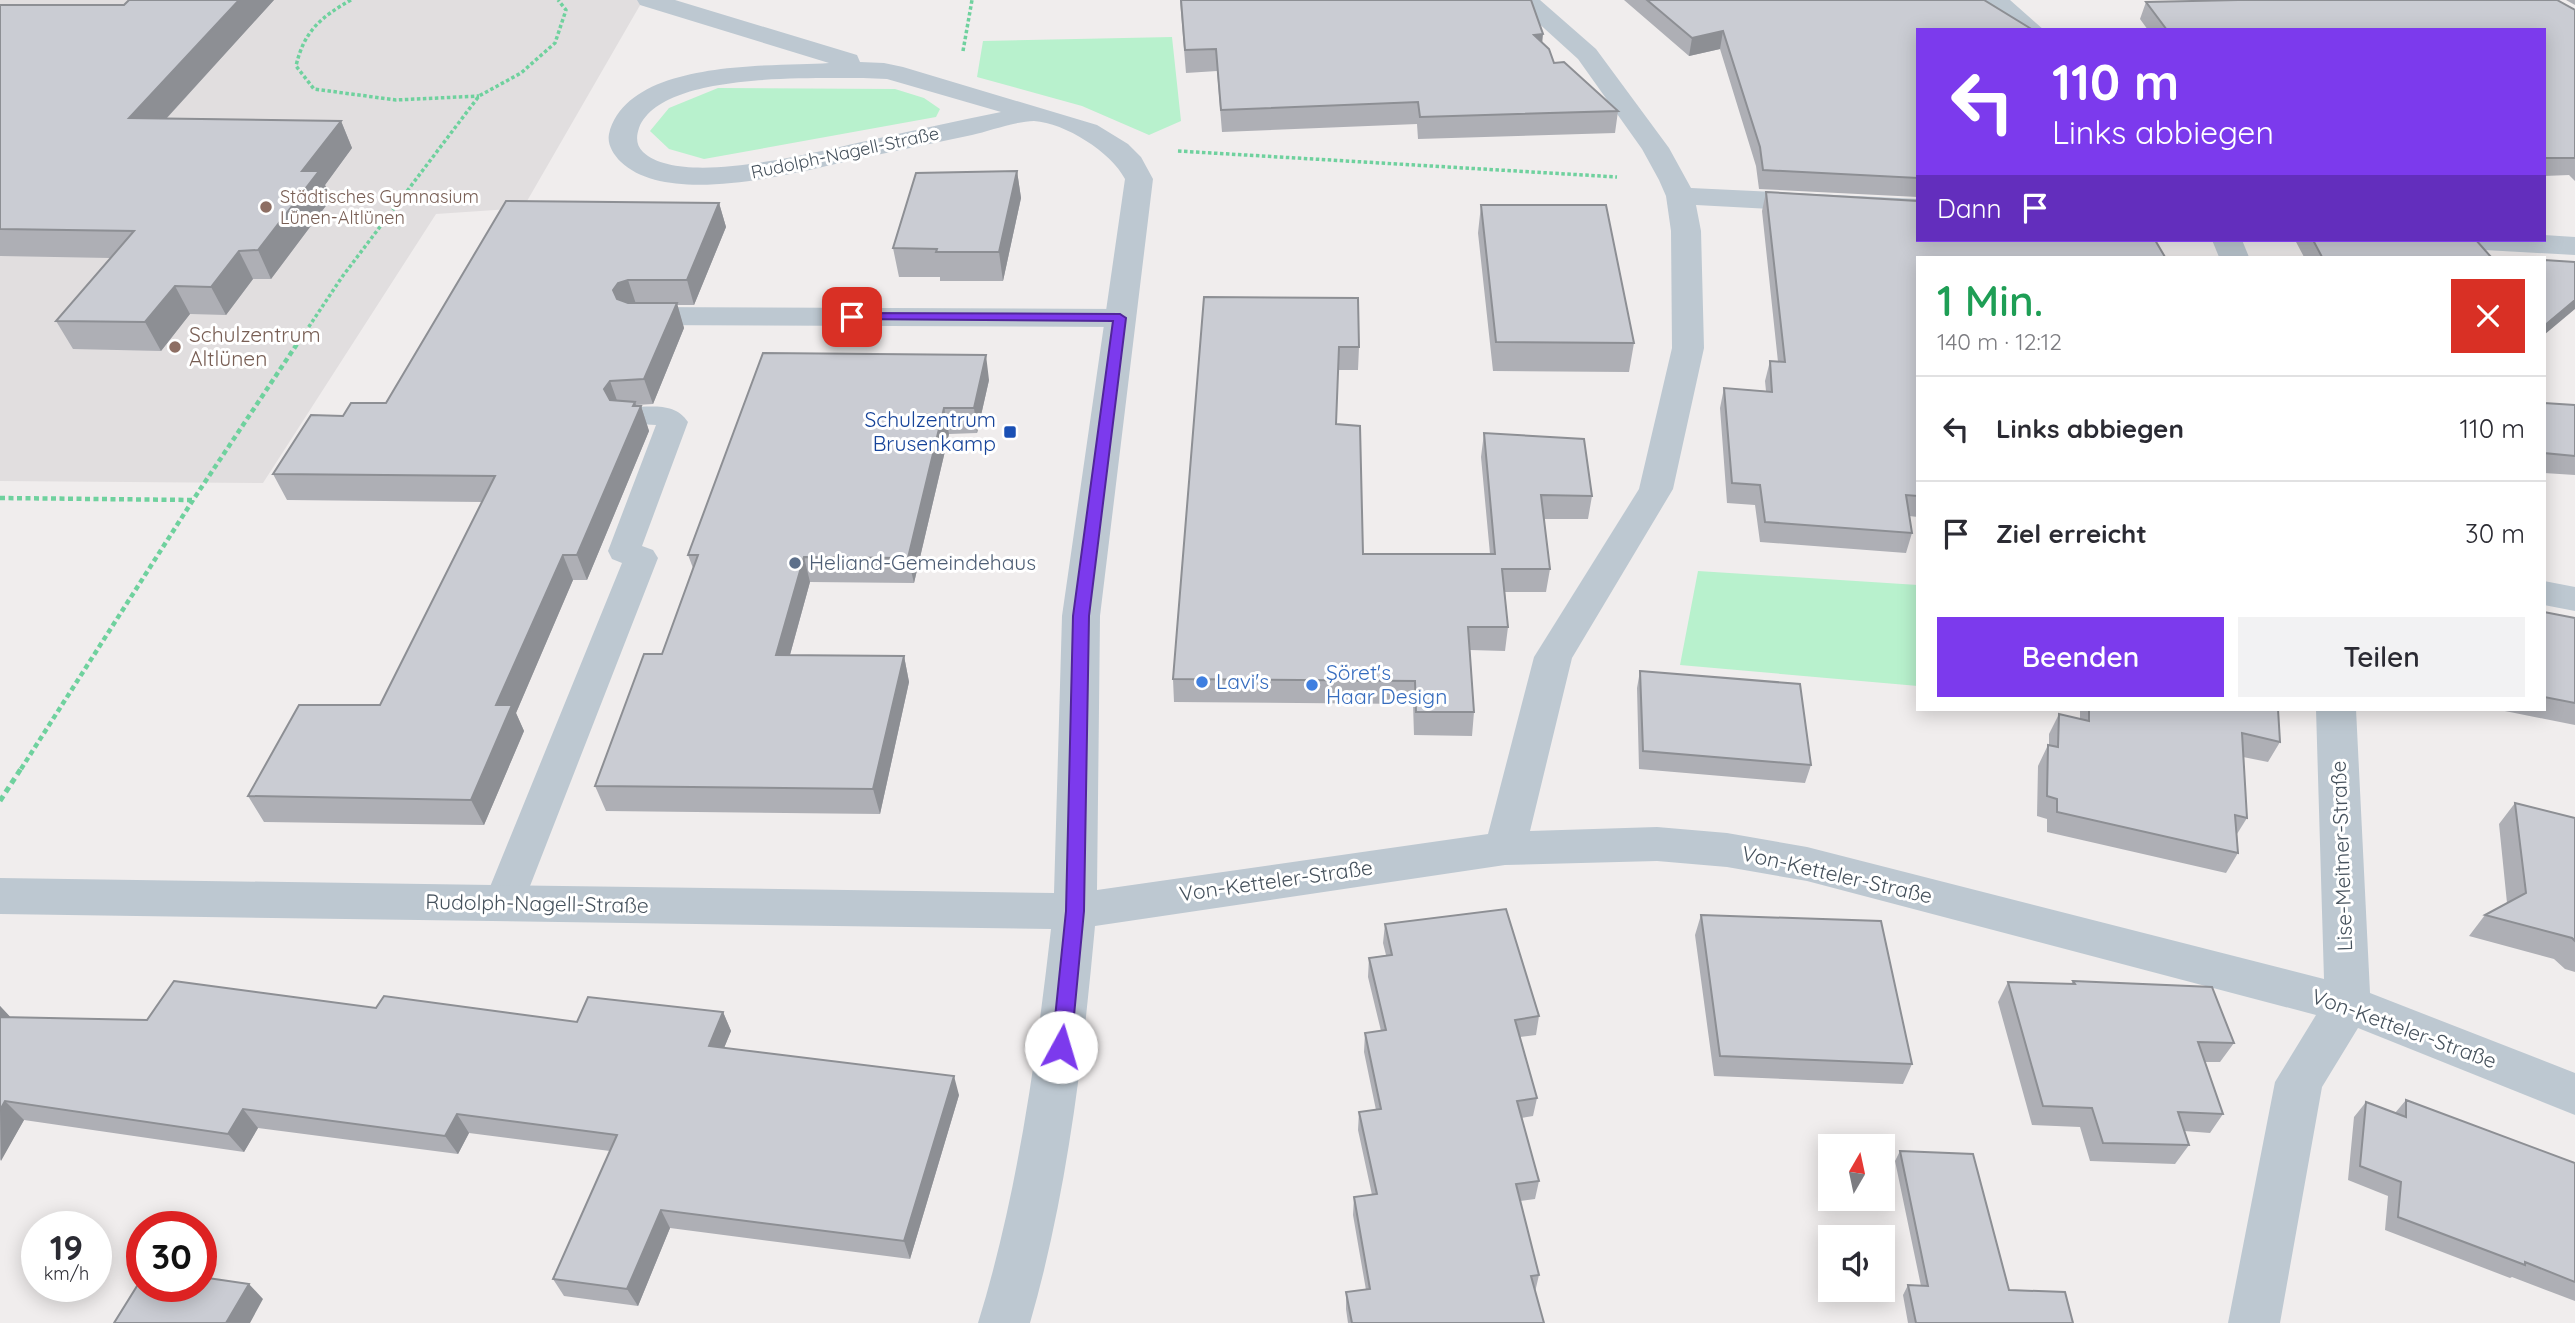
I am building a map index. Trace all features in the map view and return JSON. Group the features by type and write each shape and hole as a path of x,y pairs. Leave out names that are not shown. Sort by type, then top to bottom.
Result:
{"street":[{"name":"Rudolph-Nagell-Straße","path":"649,0 880,70 1034,113 1093,133 1117,147 1133,163 1139,179 1081,616 1075,911 1061,1047 1020,1270 1004,1323"},
{"path":"1505,848 1553,657 1656,489 1688,348 1686,231 1677,188 1655,148 1587,54 1525,0"},
{"path":"1994,0 2029,28"},
{"name":"Rudolph-Nagell-Straße","path":"880,70 735,73 695,80 660,93 634,112 623,128 622,146 632,162 664,173 696,176 738,174 784,167 1034,113"},
{"path":"1677,188 1916,208"},
{"path":"2503,242 2575,246"},
{"name":"Lise-Meitner-Straße","path":"2336,711 2348,1004"},
{"name":"Von-Ketteler-Straße","path":"1075,911 1505,848 1657,844 1727,850 1807,864 2348,1004 2575,1094"},
{"name":"Rudolph-Nagell-Straße","path":"0,896 1075,911"},
{"path":"2254,1323 2299,1082 2348,1004"}],"lane":[{"path":"637,316 1120,318"},
{"path":"503,904 641,558 624,551 673,422 666,416 630,415"},
{"path":"2546,593 2575,599"}],"path":[{"path":"351,0 319,18 300,43 296,66 314,89 360,99 421,102 479,96 521,73 555,43 566,10 558,0"},
{"path":"957,90 972,0"},
{"path":"0,802 193,500 342,277 479,96"},
{"path":"1117,147 1677,188"},
{"path":"0,498 193,500"}],"shaded area":[{"name":"Schulzentrum Altlünen","path":"0,0 643,0 523,208 436,214 263,483 0,481"}],"green space":[{"path":"1172,37 1181,121 1149,135 1082,106 977,77 983,41"},
{"path":"718,88 895,89 924,98 940,109 936,117 704,159 669,149 650,131 669,108"},
{"path":"1698,571 1916,585 1916,686 1680,665"}],"building":[{"path":"129,0 239,0 129,118 341,121 302,171 319,171 258,250 239,251 211,287 175,286 145,322 56,321 134,231 0,229 0,5 124,5"},
{"path":"1181,0 1531,0 1543,34 1534,35 1549,49 1554,63 1564,62 1618,111 1420,117 1418,102 1221,110 1216,49 1185,50"},
{"path":"1647,0 1984,0 2030,28 1916,28 1916,178 1763,170 1760,147 1723,31 1692,38"},
{"path":"2557,0 2575,10 2575,158 2546,158 2546,28 2166,28 2146,2"},
{"path":"1017,171 999,252 936,252 937,249 893,248 916,173"},
{"path":"1766,192 1916,201 1916,242 2156,242 2164,256 1916,256 1916,496 1906,495 1912,533 1765,522 1760,485 1732,483 1724,388 1772,392 1770,361 1785,362"},
{"path":"506,201 719,203 687,280 628,280 618,283 613,290 617,299 628,303 677,303 644,379 610,381 604,389 610,400 635,402 633,406 641,406 577,555 563,555 496,705 512,705 471,800 248,796 299,705 380,705 495,476 273,474 311,415 343,416 351,403 386,403"},
{"path":"1481,205 1606,205 1634,343 1496,342"},
{"path":"2314,242 2478,242 2490,256 2321,256"},
{"path":"2546,260 2575,262 2575,300 2546,324"},
{"path":"1204,297 1358,298 1359,347 1339,347 1336,424 1360,426 1363,554 1495,554 1484,433 1584,439 1592,496 1541,495 1550,569 1502,569 1508,627 1468,627 1474,712 1416,712 1415,681 1173,679"},
{"path":"763,353 986,355 974,408 944,408 908,558 804,557 776,655 904,656 873,789 595,786 644,654 662,654 698,555 688,555"},
{"path":"2546,403 2575,405 2575,456 2546,453"},
{"path":"2546,612 2575,618 2575,703 2546,697"},
{"path":"1640,671 1800,684 1811,765 1643,751"},
{"path":"2089,711 2278,711 2280,742 2242,733 2247,818 2235,815 2238,853 2057,812 2057,799 2047,796 2048,745 2058,747 2059,714 2089,721"},
{"path":"2515,803 2575,818 2575,941 2485,915 2526,893"},
{"path":"1506,909 1539,1016 1515,1020 1537,1098 1517,1101 1539,1181 1516,1184 1539,1275 1531,1276 1544,1323 1352,1323 1346,1292 1370,1289 1354,1197 1377,1194 1359,1112 1381,1109 1365,1033 1386,1030 1369,958 1392,955 1385,924"},
{"path":"1701,915 1881,921 1912,1064 1720,1056"},
{"path":"174,981 376,1008 384,996 577,1022 588,997 723,1012 709,1046 954,1076 904,1241 661,1210 627,1289 553,1279 617,1135 457,1114 445,1136 243,1109 228,1134 5,1101 0,1110 0,1017 147,1020"},
{"path":"2073,981 2212,987 2234,1043 2198,1042 2223,1114 2178,1112 2189,1145 2103,1143 2092,1108 2043,1106 2008,982 2075,984"},
{"path":"2406,1100 2575,1163 2575,1282 2398,1217 2401,1182 2360,1166 2366,1102 2406,1117"},
{"path":"1900,1151 1973,1154 2009,1290 2065,1292 2073,1323 1916,1323 1908,1285 1928,1286"},
{"path":"217,1279 249,1284 226,1323 114,1323 127,1302 217,1302"}],"place":[{"name":"Städtisches Gymnasium Lünen-Altlünen","path":"266,207"},
{"name":"Schulzentrum Altlünen","path":"175,347"},
{"name":"Schulzentrum Brusenkamp","path":"1010,432"},
{"name":"Heliand-Gemeindehaus","path":"795,563"},
{"name":"Lavi's","path":"1202,682"},
{"name":"Şöret's Haar Design","path":"1312,685"}],"route":[{"path":"852,317 1120,318 1081,616 1075,911 1061,1047"}]}
